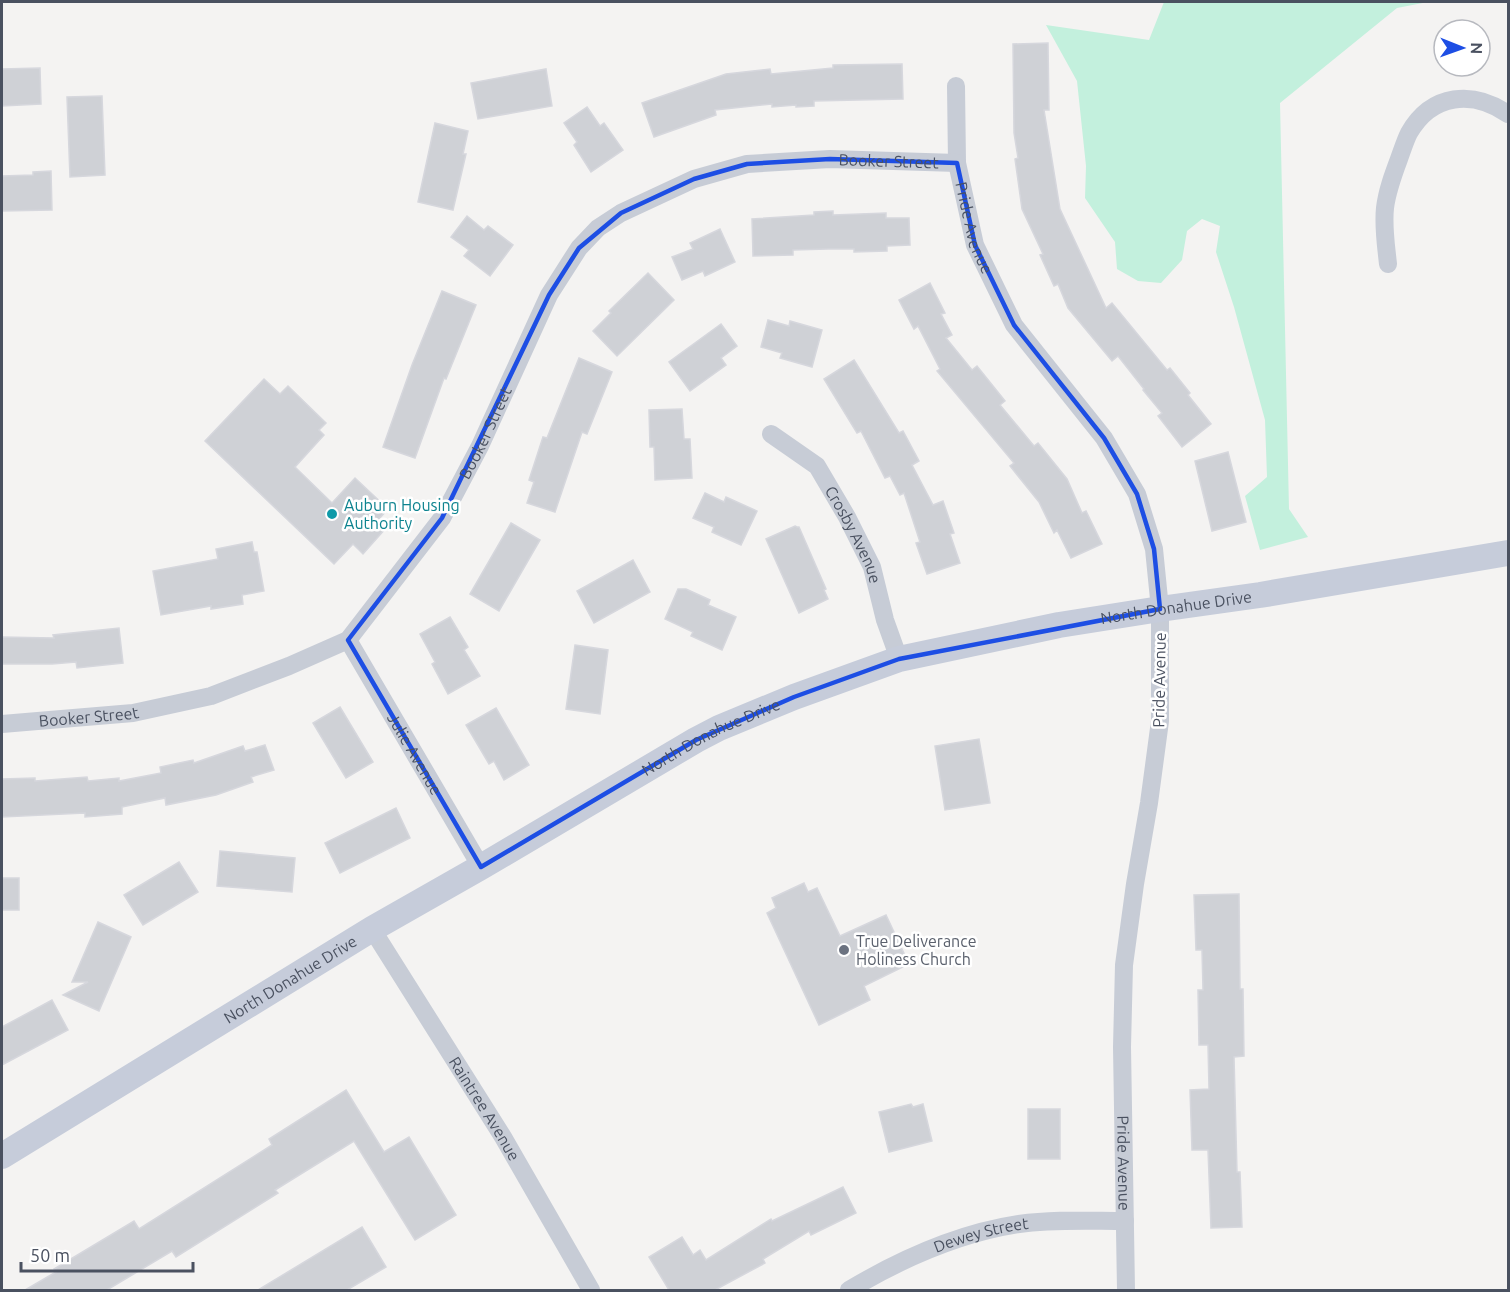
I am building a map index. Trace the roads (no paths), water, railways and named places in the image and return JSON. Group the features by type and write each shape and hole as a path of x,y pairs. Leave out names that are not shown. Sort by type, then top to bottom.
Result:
{"street":[{"name":"Pride Avenue","path":"956,86 957,163 975,245 1014,325 1104,438 1137,494 1154,549 1160,609 1160,721 1124,965 1122,1047 1126,1290"},
{"path":"1388,264 1384,235 1385,209 1390,183 1409,133 1424,113 1447,100 1471,98 1497,106 1509,114"},
{"name":"Booker Street","path":"2,724 133,713 211,696 348,640 442,518 480,446 549,295 579,248 598,228 621,213 694,179 747,164 830,159 957,163"},
{"name":"Crosby Avenue","path":"771,434 817,466 847,517 872,567 885,620 899,659"},
{"name":"North Donahue Drive","path":"2,1156 372,929 719,728 794,697 899,659 1059,625 1260,595 1509,553"},
{"name":"Julie Avenue","path":"348,640 481,867"},
{"name":"Raintree Avenue","path":"372,929 504,1137 591,1290"},
{"name":"Dewey Street","path":"849,1290 886,1269 963,1237 1018,1224 1048,1221 1125,1221"}],"place":[{"name":"Auburn Housing Authority","path":"332,514"},
{"name":"True Deliverance Holiness Church","path":"844,950"}]}
